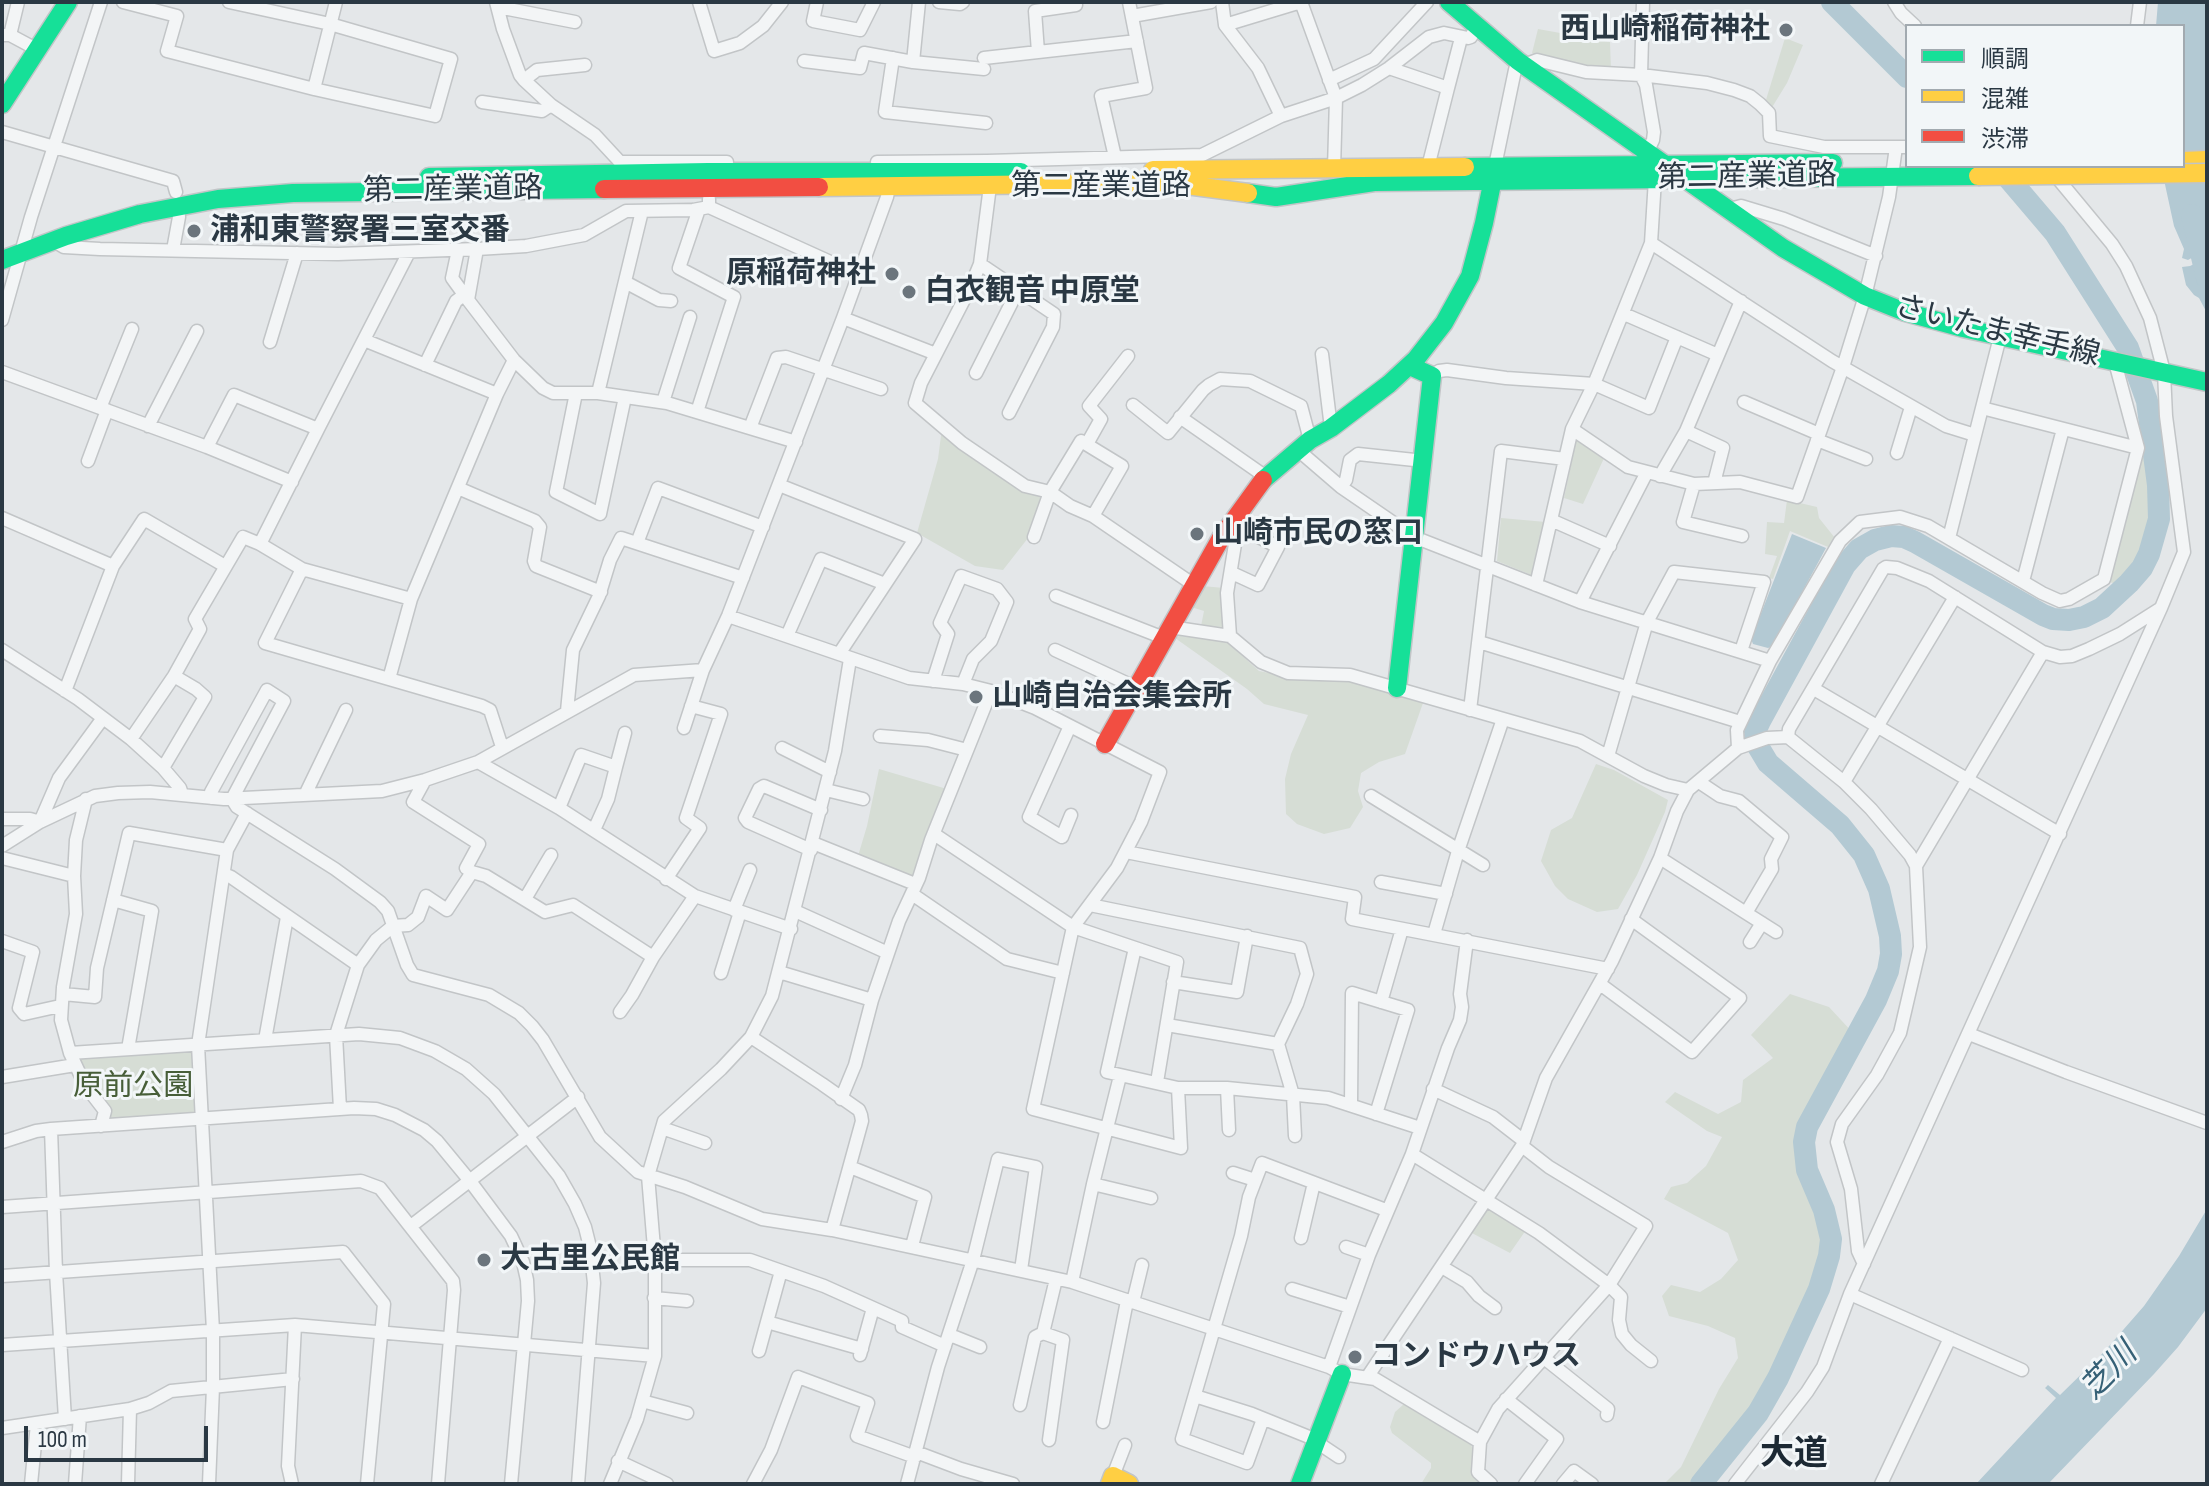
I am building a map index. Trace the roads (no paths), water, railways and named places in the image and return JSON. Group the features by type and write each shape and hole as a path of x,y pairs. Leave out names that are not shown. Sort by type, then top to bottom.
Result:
{"main road":[{"path":"2,104 68,2"},
{"name":"さいたま幸手線","path":"1449,2 1469,32 1521,63 1783,248 1865,296 1932,320 2207,382"},
{"name":"第二産業道路","path":"2,246 53,240 140,214 177,199 293,193 1175,184 1276,197 1374,182 1668,165 1767,150 1899,159"},
{"name":"第二産業道路","path":"2,260 24,244 91,214 255,182 708,172 1428,167 1494,174 1687,179 1899,159"},
{"path":"2185,161 2207,160"},
{"name":"第二産業道路","path":"1941,168 1978,176 2207,173"},
{"path":"1105,744 1194,585 1266,477 1410,366 1444,323 1466,285 1494,174"},
{"path":"1397,688 1432,376 1410,366"},
{"path":"1300,1484 1317,1441 1336,1370"}],"street":[{"path":"18,2 6,35 38,50"},
{"path":"2,320 101,2"},
{"path":"123,2 177,16"},
{"path":"182,2 167,51 435,116 451,59 330,24 229,2"},
{"path":"314,89 336,2"},
{"path":"699,2 714,51 740,43 763,26 782,2"},
{"path":"817,2 813,21 860,30 874,2"},
{"path":"913,62 919,2"},
{"path":"939,2 963,2"},
{"path":"1038,52 1034,6 1076,5 1075,2"},
{"path":"1115,157 1101,96 1146,88 1129,2"},
{"path":"1132,16 1211,2"},
{"path":"1222,2 1225,25 1258,68 1281,116"},
{"path":"1225,25 1301,2 1336,98 1334,169"},
{"path":"1329,80 1374,59 1427,2"},
{"path":"1643,2 1641,75 1646,85 1654,132 1648,151"},
{"path":"1894,2 1913,24"},
{"path":"2137,24 2140,2"},
{"path":"575,22 497,5 520,75 551,105 595,135 620,162 972,162 1202,155 1281,116 1336,98 1362,85 1429,37 1469,32 1448,88 1428,167"},
{"path":"804,61 860,68 864,53 913,62 984,63 1038,52 1137,41"},
{"path":"893,58 885,112 986,123"},
{"path":"1494,174 1515,70 1521,63 1537,60 1586,72 1707,83 1750,96 1769,113 1767,150 1824,147 1899,159 1865,296 1797,497 1740,482 1694,484 1628,467 1572,429"},
{"path":"524,80 537,70 585,65"},
{"path":"1389,68 1448,88"},
{"path":"482,102 542,111 551,105"},
{"path":"2,132 173,181 179,217 173,250"},
{"path":"1735,1484 1823,1367 1850,1294 2060,834 2184,552 2166,416 2164,372 2150,318 2126,266 2104,233 2048,168"},
{"path":"1536,585 1572,429 1624,314 1651,243 1655,179"},
{"path":"990,186 980,264 921,383 915,403 962,443 1025,486 1050,492 1070,506 1093,516 1194,585"},
{"path":"697,412 734,297 679,268 704,208 708,187"},
{"path":"684,728 703,670 728,616 843,318 889,187"},
{"path":"1730,209 1741,206 1784,219 1876,256"},
{"path":"53,240 64,247 173,250 297,253 458,250 526,246 584,235 626,211 704,208 859,275"},
{"path":"598,393 642,211"},
{"path":"1651,243 1843,367 1946,426 1975,435"},
{"path":"466,298 477,249"},
{"path":"458,250 452,278 514,360 543,388 553,393 598,393 663,402 796,442"},
{"path":"260,544 409,252"},
{"path":"270,342 297,253"},
{"path":"980,264 1054,314 1053,327 1009,413"},
{"path":"625,282 659,300 671,301"},
{"path":"976,373 1018,290"},
{"path":"425,365 456,301 466,298"},
{"path":"1580,602 1654,474 1686,431 1741,301"},
{"path":"1624,314 1718,355"},
{"path":"663,402 690,317"},
{"path":"843,318 936,354"},
{"path":"88,461 132,329"},
{"path":"148,426 197,331"},
{"path":"1432,376 1447,370 1594,384 1649,408 1677,337"},
{"path":"1949,538 2000,337"},
{"path":"364,340 497,394"},
{"path":"1322,354 1331,428"},
{"path":"1087,444 1101,419 1089,406 1128,356"},
{"path":"750,428 777,358 786,357 881,389"},
{"path":"389,679 411,599 514,360"},
{"path":"1742,747 1736,737 1740,722 1770,661 1840,541 1860,522 1900,517 1928,526 2060,601 2104,579 2138,448 2119,362"},
{"path":"2,372 207,447 292,482"},
{"path":"1133,405 1168,433 1209,385 1220,379 1250,381 1301,406 1304,445 1341,487 1414,537 1580,602 1770,661"},
{"path":"576,393 556,492 600,514 625,397"},
{"path":"207,447 234,395 318,429"},
{"path":"1744,402 1866,459"},
{"path":"1897,453 1911,407"},
{"path":"1982,408 2138,448"},
{"path":"1180,417 1266,477"},
{"path":"2023,581 2063,429"},
{"path":"1686,431 1723,448 1714,483"},
{"path":"1034,537 1050,492 1081,441 1122,466 1093,516"},
{"path":"1470,710 1501,451 1565,459"},
{"path":"1341,487 1346,480 1350,460 1358,454 1424,461"},
{"path":"1694,484 1683,522 1742,536"},
{"path":"610,1484 642,1401 655,1356 655,1260 648,1176 664,1121 751,1037 767,1007 791,929 830,772 844,656 915,539 779,485"},
{"path":"458,488 535,521 540,527 534,561 536,566 601,592"},
{"path":"637,543 658,488 763,527"},
{"path":"2,518 113,566"},
{"path":"65,691 113,566 144,519 225,566"},
{"path":"1551,520 1610,546"},
{"path":"1230,636 1227,593 1237,521 1278,547 1258,585 1232,573"},
{"path":"131,739 174,676 200,629 195,619 243,537 302,569 411,599"},
{"path":"567,711 573,650 601,592 610,560 621,538 743,578"},
{"path":"787,636 821,559 885,584"},
{"path":"1788,737 1789,729 1886,567 1918,576 2043,652 2060,657 2078,654 2120,634 2161,608"},
{"path":"302,569 265,643 490,710 502,747"},
{"path":"1608,756 1647,622 1674,572 1764,582 1741,651"},
{"path":"933,681 948,634 940,623 961,576 997,589 1007,602 991,641 973,659 963,684"},
{"path":"1056,596 1167,633 1230,636 1261,662 1288,673 1350,675 1580,741 1666,785 1694,786 1739,801 1782,837 1771,859 1772,869 1746,913"},
{"path":"1844,782 1955,597"},
{"path":"728,616 909,678 963,684 991,691 1035,708 1160,772 1126,852 1073,927 1033,1109 1181,1148 1178,1088"},
{"path":"1479,642 1740,722"},
{"path":"2,650 131,739 163,768 182,794"},
{"path":"1055,650 1137,688"},
{"path":"1916,866 2043,652"},
{"path":"2,846 40,822 95,796 118,793 182,794 232,799 382,791 478,762 634,675 703,670"},
{"path":"163,768 205,697 174,676"},
{"path":"1814,689 2060,834"},
{"path":"211,798 211,792 267,690 284,701 232,799"},
{"path":"841,1099 855,1065 872,1000 899,921 919,878 991,691"},
{"path":"666,879 700,828 686,818 721,714 691,706"},
{"path":"305,795 346,710"},
{"path":"40,822 59,778 103,718"},
{"path":"1434,934 1458,851 1503,719"},
{"path":"1070,726 1029,817 1062,837 1071,815"},
{"path":"594,830 608,799 625,733"},
{"path":"880,736 928,740 967,750"},
{"path":"1368,1376 1523,1143 1546,1078 1608,969 1660,858 1677,811 1694,786 1742,747 1767,738 1788,737 1844,782 1871,809 1916,866 1920,947 1900,1033 1877,1075 1842,1124 1837,1142 1853,1199 1858,1251 1864,1264"},
{"path":"782,748 830,772"},
{"path":"559,808 581,755 616,767"},
{"path":"478,762 559,808 695,896 791,929"},
{"path":"425,780 413,802 479,844 466,868 486,876 545,912 573,905 653,957"},
{"path":"821,810 764,786 759,789 745,818 748,822 914,889 1007,959 1063,973"},
{"path":"826,790 863,799"},
{"path":"1371,796 1483,865"},
{"path":"86,799 76,840 76,914 61,1000 61,1020 85,1085 105,1111 101,1126"},
{"path":"232,799 237,807 335,869 380,902 388,911 413,975 489,995 519,1013 543,1040 600,1137 638,1172 685,1187 762,1219 912,1246 1072,1282 1336,1370 1368,1376 1480,1442"},
{"path":"209,1484 213,1331 198,1045 227,850 247,813"},
{"path":"2,819 40,822"},
{"path":"2,941 33,952 19,1008 24,1014 61,1000 95,997 97,968 129,833 227,850"},
{"path":"934,834 1073,927 1177,962 1157,1082"},
{"path":"1126,852 1355,897 1352,919 1608,969"},
{"path":"525,899 551,855"},
{"path":"2,858 74,876"},
{"path":"1660,858 1776,932"},
{"path":"721,973 750,870"},
{"path":"340,1109 336,1035 358,965 376,940 393,926 408,925 418,917 426,896 447,910 472,872"},
{"path":"224,874 358,965"},
{"path":"1381,882 1446,894"},
{"path":"620,1012 695,896"},
{"path":"113,900 152,911 128,1049"},
{"path":"1090,905 1300,948 1307,974 1278,1044 1293,1095 1295,1136"},
{"path":"795,911 888,953"},
{"path":"265,1040 287,917"},
{"path":"1600,984 1692,1052 1740,998 1631,919"},
{"path":"1750,942 1762,923"},
{"path":"1381,1002 1402,929"},
{"path":"1173,982 1237,992 1247,936"},
{"path":"1336,1370 1350,1307 1386,1210 1412,1154 1460,1020 1467,940"},
{"path":"1135,948 1107,1072 1178,1088 1227,1088 1328,1098 1420,1128"},
{"path":"779,972 872,1000"},
{"path":"1351,1105 1352,993 1408,1010 1376,1114"},
{"path":"1167,1025 1278,1044"},
{"path":"1969,1034 2207,1123"},
{"path":"2,1077 128,1049 336,1035 400,1038 435,1051 466,1069 494,1094 559,1176 585,1227 594,1283 578,1484"},
{"path":"751,1037 859,1110 862,1121 832,1230"},
{"path":"1072,1282 1120,1076"},
{"path":"1227,1088 1229,1130"},
{"path":"1433,1089 1493,1117 1549,1167 1646,1226 1609,1285 1498,1409 1480,1442 1478,1472 1491,1484"},
{"path":"411,1226 578,1097"},
{"path":"2,1142 51,1129 340,1109 376,1109 411,1122 437,1141 470,1181 511,1236 523,1262 528,1290 511,1484"},
{"path":"662,1128 705,1143"},
{"path":"51,1129 65,1419"},
{"path":"1412,1154 1560,1247 1609,1285 1621,1297 1619,1320 1622,1334 1651,1361"},
{"path":"907,1484 973,1260 998,1159 1036,1167 1021,1270"},
{"path":"1263,1419 1247,1463 1182,1439 1262,1163 1386,1210"},
{"path":"850,1167 925,1197 912,1246"},
{"path":"1233,1173 1255,1180"},
{"path":"2,1207 367,1182 380,1188 453,1281 438,1484"},
{"path":"1301,1238 1314,1183"},
{"path":"1093,1184 1151,1198"},
{"path":"1346,1247 1369,1255"},
{"path":"2,1276 343,1252 384,1304 367,1484"},
{"path":"655,1260 750,1260 824,1286 902,1321 902,1327 980,1347"},
{"path":"1103,1422 1130,1301 1142,1265"},
{"path":"1442,1267 1467,1282 1495,1308"},
{"path":"759,1351 781,1271"},
{"path":"1043,1333 1056,1279"},
{"path":"1292,1289 1350,1307"},
{"path":"1850,1294 2022,1370"},
{"path":"654,1298 687,1301"},
{"path":"767,1322 861,1352 873,1308"},
{"path":"2,1345 295,1325 655,1356"},
{"path":"292,1484 288,1466 295,1325"},
{"path":"1020,1405 1035,1337 1043,1333 1063,1340 1049,1440"},
{"path":"1881,1484 1950,1338"},
{"path":"1544,1358 1608,1409 1607,1415"},
{"path":"753,1484 771,1450 798,1377 868,1403 857,1436 1013,1484"},
{"path":"2,1428 130,1409 171,1391 293,1379"},
{"path":"1195,1396 1317,1441 1339,1457"},
{"path":"1506,1399 1557,1439 1525,1484"},
{"path":"642,1401 687,1413"},
{"path":"128,1484 130,1409"},
{"path":"75,1484 80,1416"},
{"path":"31,1484 37,1424"},
{"path":"1117,1481 1125,1445"},
{"path":"618,1461 667,1484"},
{"path":"1563,1484 1574,1471 1592,1484"}],"water":[{"path":"2158,2 2207,2 2207,231 2195,244 2207,266 2207,313 2199,298 2186,285 2182,267 2196,263 2195,256 2188,260 2182,258 2184,249 2174,226 2161,168 2185,168 2185,24 2156,24"},
{"path":"1792,534 1826,548 1773,646 1768,648 1753,644 1751,639"},
{"path":"2207,1209 2207,1308 2178,1347 2048,1484 1976,1484 2056,1398 2045,1388 2048,1385 2060,1395 2103,1353 2144,1306"}],"waterway":[{"path":"1832,2 1905,75"},
{"path":"1701,1484 1758,1413 1778,1378 1819,1289 1831,1239 1824,1210 1807,1170 1804,1142 1807,1127 1876,1000 1888,971 1891,954 1879,889 1864,855 1840,825 1768,763 1756,743 1755,732 1760,721 1845,565 1859,549 1875,540 1904,537 2043,615 2069,620 2102,608 2129,583 2149,554 2159,519 2158,485 2147,401 2128,348 2055,233 2000,168"},
{"name":"芝川","path":"2192,215 2207,278"}],"place":[{"name":"西山崎稲荷神社","path":"1786,30"},
{"name":"浦和東警察署三室交番","path":"194,231"},
{"name":"原稲荷神社","path":"892,274"},
{"name":"白衣観音 中原堂","path":"909,292"},
{"name":"山崎市民の窓口","path":"1197,534"},
{"name":"山崎自治会集会所","path":"976,697"},
{"name":"大古里公民館","path":"484,1260"},
{"name":"コンドウハウス","path":"1355,1357"}],"district":[{"name":"大道","path":"1794,1455"}],"park label":[{"name":"原前公園","path":"133,1087"}]}
